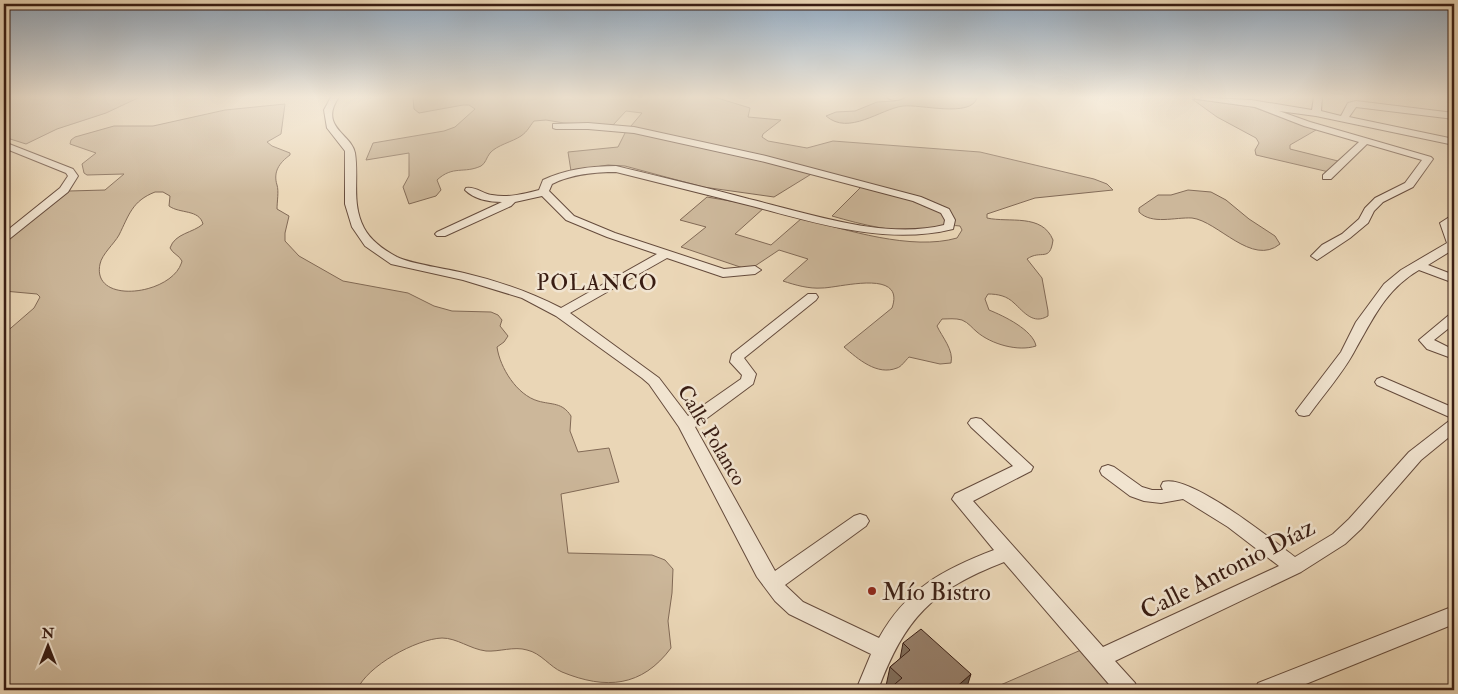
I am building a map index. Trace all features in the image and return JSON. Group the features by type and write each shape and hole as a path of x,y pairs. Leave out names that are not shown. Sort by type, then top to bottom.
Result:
{"street":[{"name":"Calle Polanco","path":"331,129 350,151 350,204 358,227 369,244 395,261 466,277 526,295 561,313 654,381 686,425 764,571 782,595 796,608 883,650"},
{"path":"544,192 547,182 556,178 590,170 616,169 842,224 891,231 927,233 949,227 950,220 945,211 917,199 766,159 627,129"},
{"path":"1317,256 1326,247 1346,236 1364,221 1369,210 1379,200 1409,185 1428,159 1325,129"},
{"path":"1396,129 1454,142"},
{"path":"1327,177 1364,141"},
{"path":"4,145 70,171 73,176 64,190 4,238"},
{"path":"470,190 494,199 512,199 544,192"},
{"path":"544,192 570,218 611,235 723,273 755,270"},
{"path":"441,234 507,204 512,199"},
{"path":"1304,410 1347,353 1363,322 1388,287 1418,265 1451,246 1446,223 1454,217"},
{"path":"561,313 666,254"},
{"path":"1418,265 1454,279"},
{"path":"686,425 748,381 749,374 737,362 736,356 812,297"},
{"path":"1454,318 1426,340 1432,346 1454,355"},
{"path":"1382,382 1454,414"},
{"path":"976,423 1025,467 961,499 1127,690"},
{"name":"Calle Antonio Díaz","path":"1099,659 1294,567 1339,539 1355,524 1415,456 1454,425"},
{"path":"1108,471 1146,498 1187,492"},
{"path":"1169,486 1187,492 1224,514 1294,567"},
{"path":"773,583 860,521"},
{"path":"867,690 883,650 910,608 920,598 942,582 968,568 1007,553"},
{"path":"1266,690 1454,615"}],"shaded area":[{"path":"4,129 56,129 26,144 4,137"},
{"path":"102,129 282,129 281,134 267,142 290,153 276,172 278,190 277,209 289,216 285,241 299,256 343,281 408,293 434,306 452,311 491,312 498,315 502,320 500,326 508,336 497,347 502,363 511,380 530,398 560,406 568,412 571,416 570,431 578,452 609,448 619,482 561,494 568,553 652,555 665,560 673,569 668,621 671,648 660,661 648,671 635,677 608,683 578,678 562,672 537,654 527,650 486,651 448,638 442,638 419,643 394,655 371,672 362,681 357,690 4,690 4,334 34,308 40,297 37,294 4,291 4,243 69,191 105,190 124,174 87,175 84,173 82,164 96,153 70,144 71,140 75,137","holes":["155,192 163,192 170,196 169,206 198,216 203,224 180,236 172,243 170,248 182,261 176,273 165,282 135,291 120,290 108,286 101,277 100,264 119,235 132,209 141,200"]},
{"path":"448,129 528,129 521,136 493,150 481,166 453,171 443,175 437,180 441,190 436,196 409,204 403,187 409,176 409,153 366,160 373,143"},
{"path":"628,129 769,129 762,137 768,141 807,148 833,141 980,152 1094,179 1107,184 1113,190 1035,198 987,214 987,218 1033,222 1048,232 1053,240 1050,251 1027,259 1042,278 1048,316 1038,319 1033,318 1008,299 995,294 988,294 985,299 989,310 1024,329 1030,334 1036,346 1021,348 1005,346 983,336 962,320 942,319 937,326 951,353 951,363 940,364 909,357 898,367 882,370 868,365 844,347 892,308 894,296 889,288 880,284 869,283 812,288 783,281 808,259 779,250 749,270 681,247 706,227 680,220 707,197 765,207 735,234 771,245 802,218 859,233 900,241 939,241 957,238 962,230 960,226 929,231 904,231 832,216 862,186 813,173 774,197 703,187 625,166 608,165 571,171 568,152 618,147"},
{"path":"1240,129 1314,129 1316,130 1290,145 1290,149 1338,161 1329,172 1256,155 1255,150 1259,143 1256,138"},
{"path":"1188,190 1211,192 1226,200 1249,219 1275,236 1280,244 1269,250 1258,250 1235,241 1202,221 1192,218 1150,218 1139,212 1139,208 1158,195 1171,195"},
{"path":"1081,650 1116,690 989,690"}],"building":[{"path":"921,629 971,674 953,690 889,689 902,678 890,667 910,650 903,643"}],"place":[{"name":"Mío Bistro","path":"872,591"}],"district":[{"name":"POLANCO","path":"597,282"}]}
